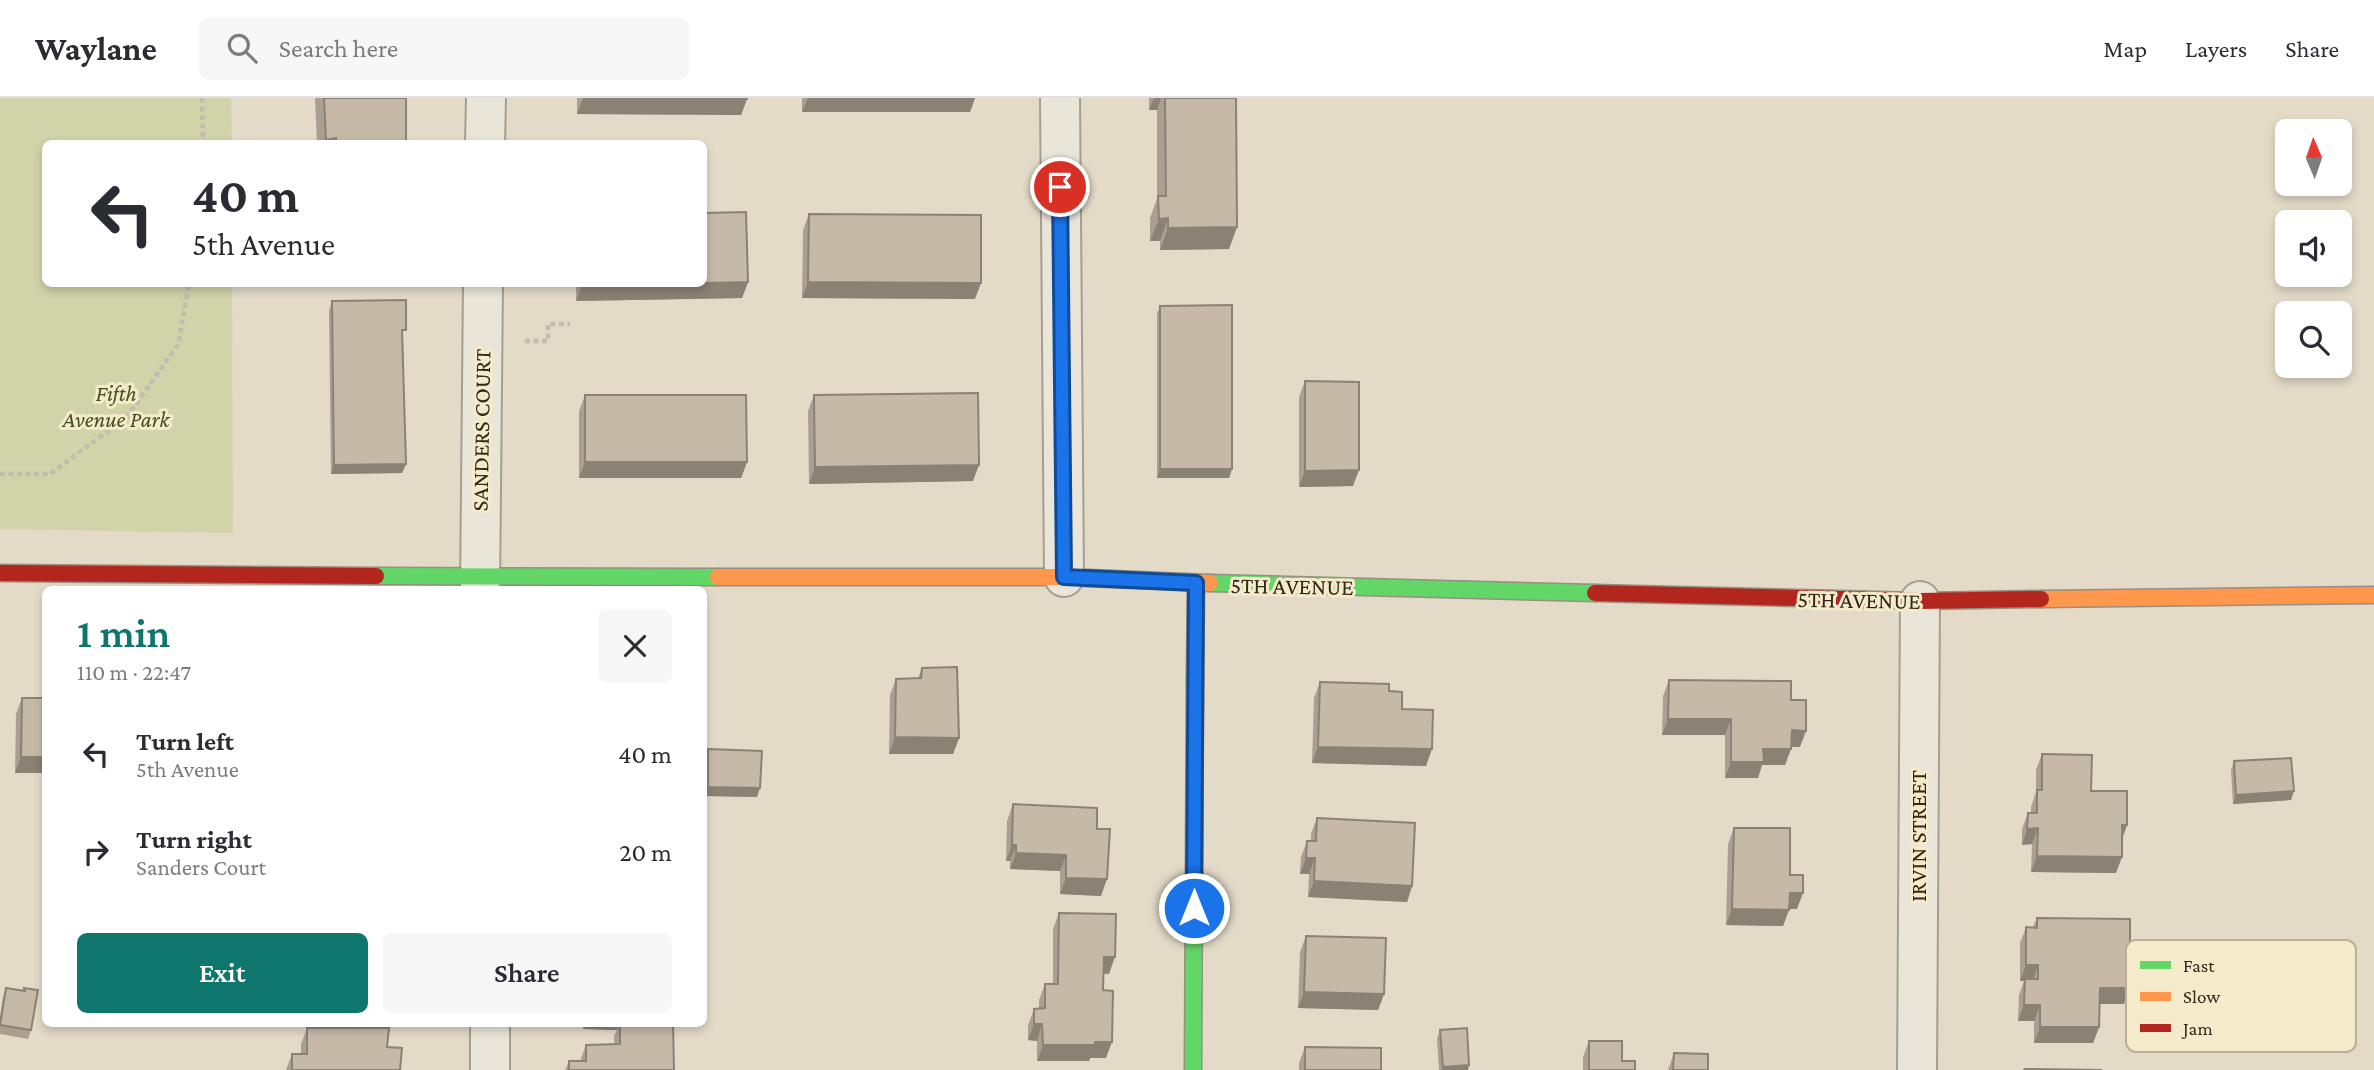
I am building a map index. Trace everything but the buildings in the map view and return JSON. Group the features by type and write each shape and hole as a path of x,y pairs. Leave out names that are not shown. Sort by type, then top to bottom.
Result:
{"street":[{"path":"485,140 486,98"},
{"path":"1060,98 1064,577"},
{"name":"SANDERS COURT","path":"480,584 484,287"},
{"name":"5TH AVENUE","path":"0,573 480,584 1064,577 1196,583 1920,601 2374,595"},
{"path":"1193,1070 1196,583"},
{"name":"IRVIN STREET","path":"1917,1070 1920,601"},
{"path":"490,1070 491,1027"}],"path":[{"path":"202,98 202,140"},
{"path":"0,474 50,474 126,418 178,345 189,287"},
{"path":"517,341 548,341 548,324 570,324"}],"green space":[{"name":"Fifth Avenue Park","path":"0,98 231,98 232,140 42,140 42,287 232,287 233,533 0,529"}],"traffic: fast":[{"path":"376,576 718,577"},
{"path":"1210,583 1595,593"},
{"path":"1193,1070 1195,678"}],"traffic: slow":[{"path":"718,577 1064,577 1210,583"},
{"path":"1195,678 1196,583"},
{"path":"2041,599 2374,595"}],"traffic: jam":[{"path":"0,573 376,576"},
{"path":"1595,593 1920,601 2041,599"}],"route":[{"path":"1060,187 1064,577 1196,583 1194,908"}]}
